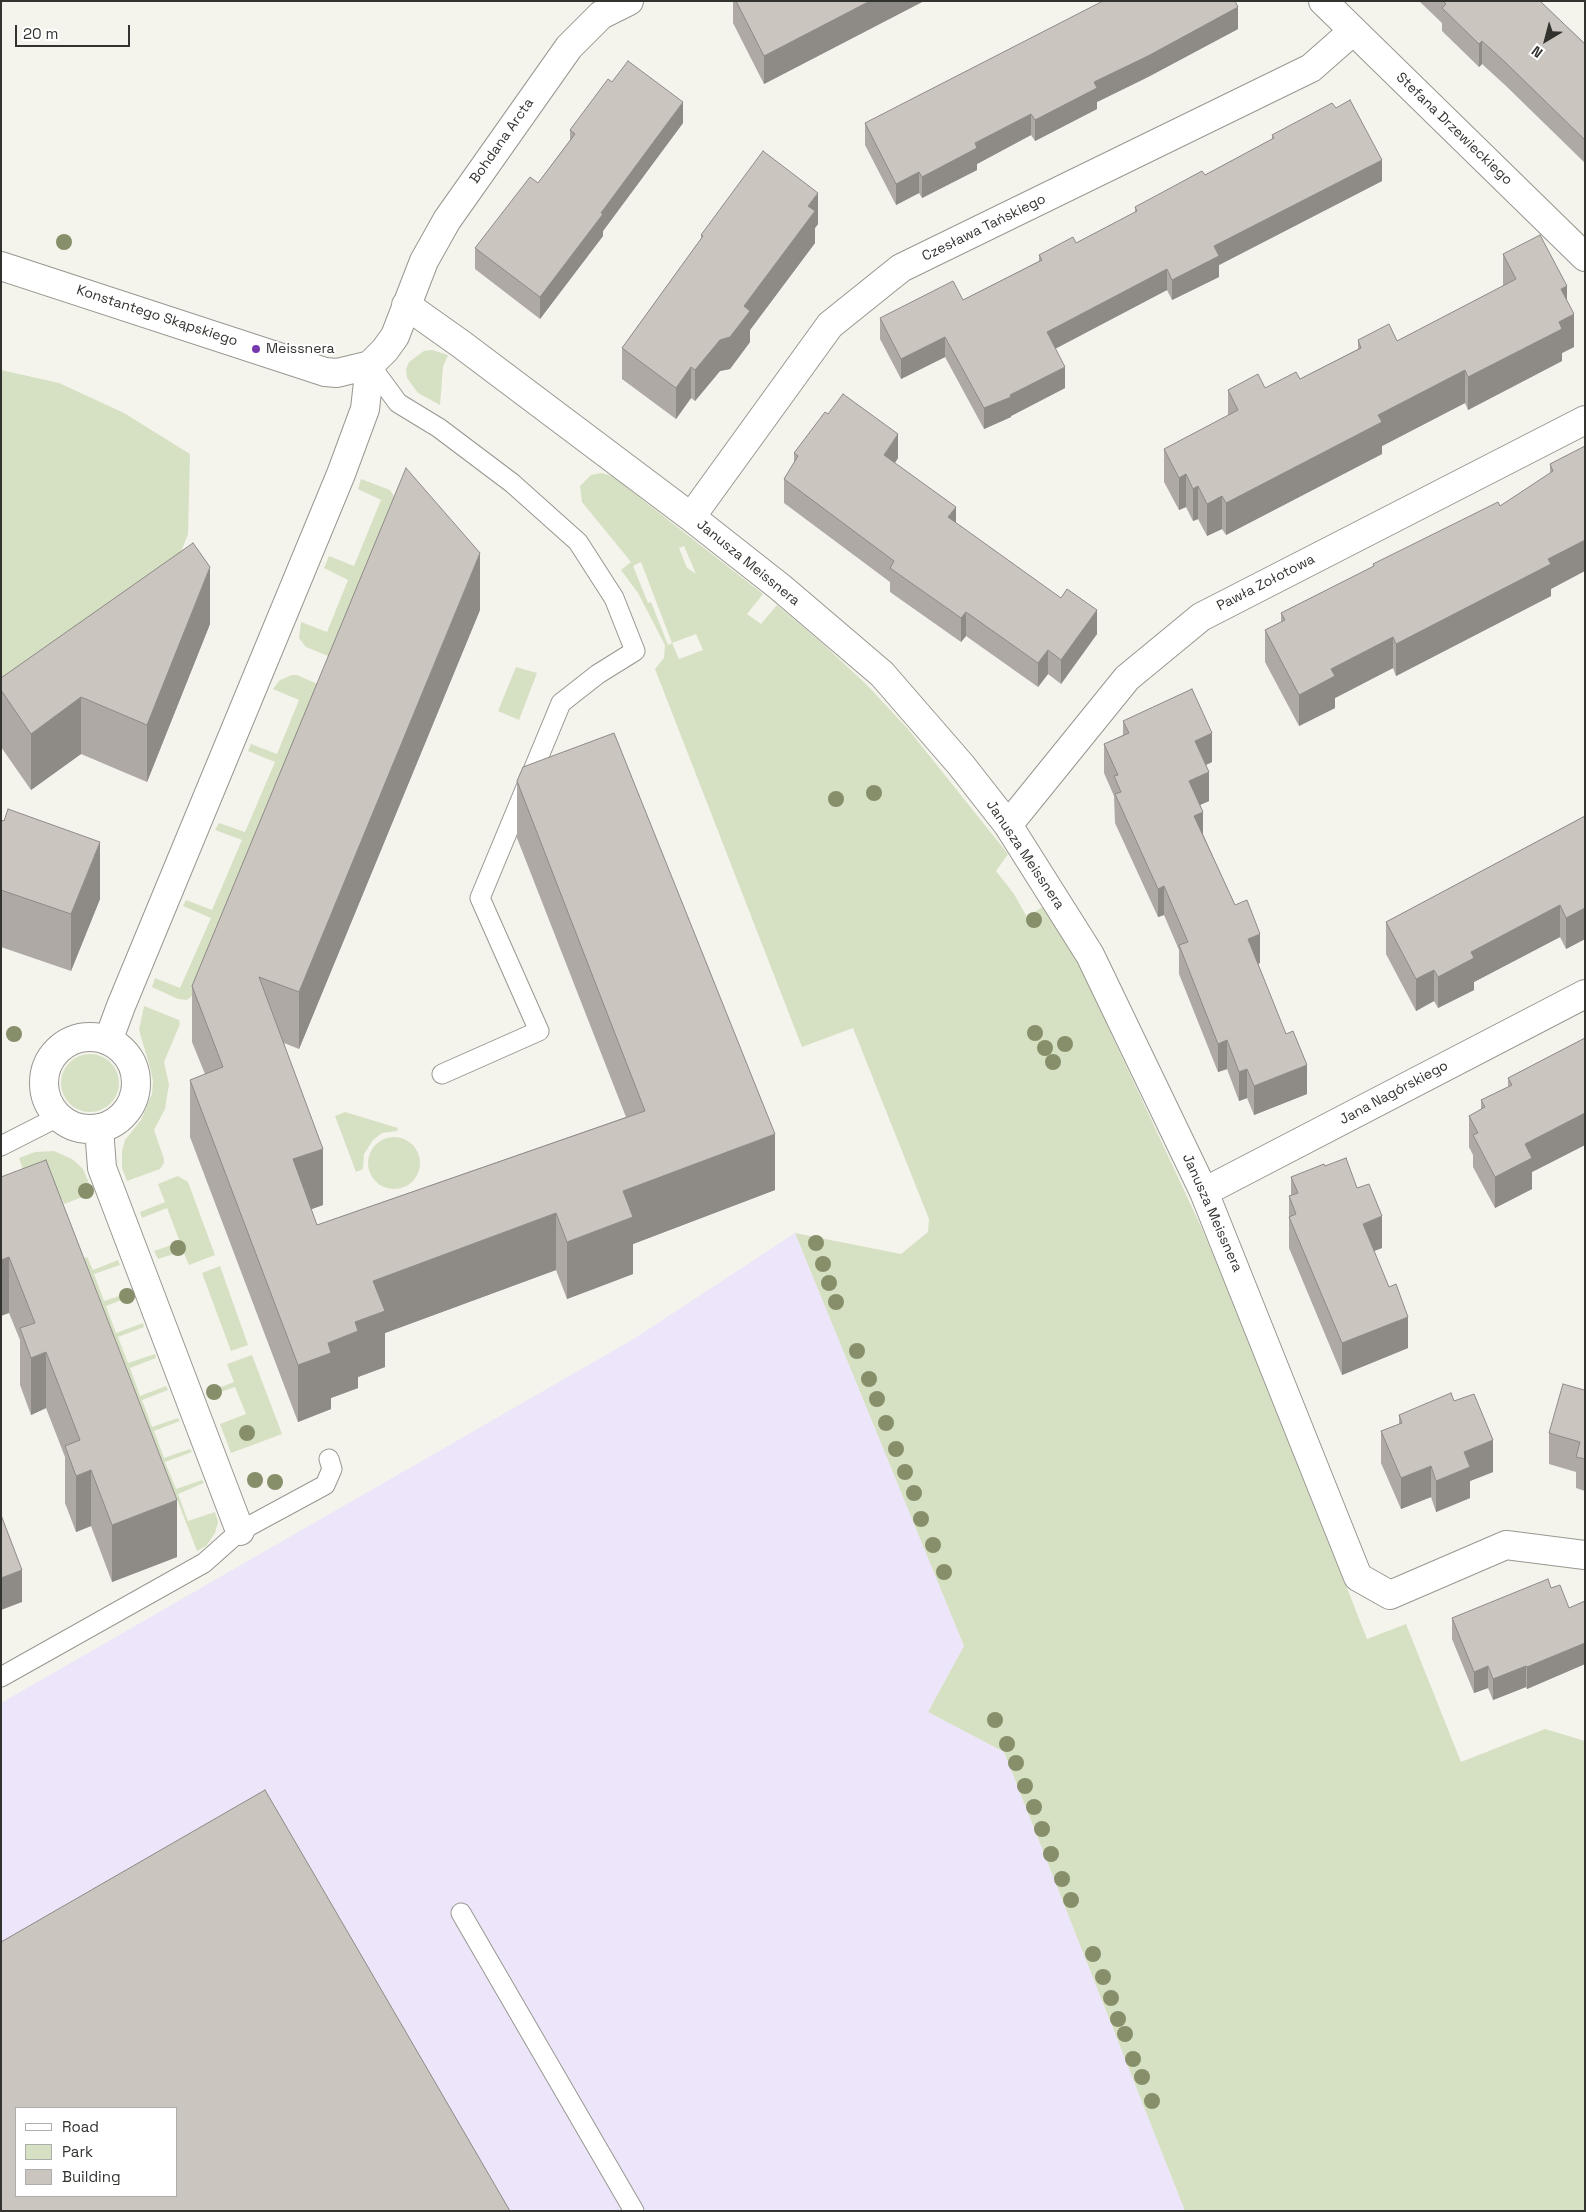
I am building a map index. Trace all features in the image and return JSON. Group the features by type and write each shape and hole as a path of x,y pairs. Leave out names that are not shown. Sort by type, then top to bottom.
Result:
{"street":[{"name":"Bohdana Arcta","path":"370,364 386,350 395,336 432,243 569,47 601,15 629,1"},
{"name":"Stefana Drzewieckiego","path":"1323,1 1585,258"},
{"name":"Czesława Tańskiego","path":"691,518 830,325 902,268 1311,68 1353,31"},
{"name":"Konstantego Skąpskiego","path":"1,266 325,372 337,373 370,364"},
{"name":"Janusza Meissnera","path":"406,306 462,344 780,586 882,674 961,765 1008,825 1090,955 1204,1192 1358,1577 1390,1595 1506,1545 1585,1555"},
{"path":"108,1041 124,997 341,474 365,409 370,364"},
{"name":"Pawła Zołotowa","path":"1008,825 1127,678 1201,617 1585,420"},
{"name":"Jana Nagórskiego","path":"1204,1192 1585,994"},
{"path":"87,1037 108,1041 118,1047 128,1058 134,1070 136,1085 132,1102 124,1114 114,1122 99,1128 83,1129 69,1124 58,1117 48,1104 44,1089 44,1075 49,1061 60,1047 73,1040 87,1037"},
{"path":"99,1128 102,1168 240,1531"}],"lane":[{"path":"370,364 398,403 438,428 512,483 578,542 614,598 635,651 598,674 561,704 480,898 539,1031 442,1074"},
{"path":"1,1146 58,1117"},
{"path":"1,1676 204,1563 240,1531 325,1485 332,1469 330,1459"},
{"path":"461,1913 634,2211"}],"shaded area":[{"path":"795,1233 964,1646 928,1712 1004,1752 1185,2211 1,2211 1,1703 632,1340"}],"green space":[{"path":"432,350 448,355 443,367 440,405 418,393 407,378 406,369 409,362 424,351"},
{"path":"1,370 59,383 124,413 190,454 188,534 175,567 1,679"},
{"path":"601,473 612,476 763,594 747,614 761,624 777,605 867,685 908,729 1008,854 996,871 1014,894 1027,917 1044,906 1061,930 1203,1231 1262,1371 1367,1639 1406,1624 1461,1762 1545,1729 1585,1741 1585,2211 1185,2211 1004,1752 928,1712 964,1646 795,1233 901,1254 928,1232 929,1219 853,1028 802,1047 655,669 664,658 665,645 638,593 621,570 631,562 582,502 580,486 591,475","holes":["684,546 696,574 687,568 679,548","641,562 672,643 668,645 651,602 648,603 633,566","696,634 703,650 679,659 672,643"]},
{"path":"361,479 390,490 394,496 333,658 306,647 299,638 301,622 327,632 348,580 324,568 329,556 354,566 381,500 358,489"},
{"path":"516,667 537,673 519,720 498,711"},
{"path":"297,675 322,686 194,994 187,1000 178,999 152,987 155,978 180,988 211,918 183,906 186,900 212,910 242,840 215,830 219,823 245,832 275,762 248,751 251,744 277,754 299,700 273,689 280,680"},
{"path":"144,1006 179,1020 180,1024 164,1062 169,1085 165,1109 154,1130 164,1163 160,1169 127,1181 122,1168 122,1151 125,1140 141,1120 152,1094 153,1081 139,1030"},
{"path":"90,1054 106,1059 114,1067 119,1083 114,1099 106,1107 90,1112 74,1107 66,1099 61,1083 66,1067 74,1059"},
{"path":"345,1112 398,1128 397,1131 382,1133 373,1140 364,1154 363,1169 356,1172 335,1116"},
{"path":"394,1137 404,1139 412,1145 418,1153 420,1163 418,1173 412,1181 404,1187 394,1189 384,1187 376,1181 370,1173 368,1163 370,1153 376,1145 384,1139"},
{"path":"54,1151 72,1159 83,1169 93,1193 64,1204 62,1199 1,1222 28,1185 19,1158 35,1152"},
{"path":"178,1176 188,1182 215,1255 189,1265 183,1251 158,1259 154,1251 180,1242 167,1208 142,1218 140,1212 165,1202 158,1184"},
{"path":"87,1257 93,1270 118,1260 120,1265 94,1274 104,1301 131,1292 132,1296 106,1306 116,1333 143,1323 144,1327 118,1337 128,1363 155,1354 156,1358 130,1368 140,1396 166,1386 168,1390 142,1400 152,1427 178,1418 180,1421 154,1431 164,1458 190,1449 192,1452 165,1462 176,1489 202,1480 204,1483 178,1494 188,1521 215,1512 218,1522 215,1533 206,1546 197,1551 84,1258"},
{"path":"220,1266 248,1345 231,1351 202,1273"},
{"path":"252,1355 282,1434 231,1453 220,1424 246,1414 235,1387 209,1396 208,1392 234,1382 227,1364"}],"building":[{"path":"736,1 870,1 764,56"},
{"path":"1103,1 1235,1 1238,7 1148,56 1094,82 1097,88 1035,120 1031,114 975,143 977,148 922,177 919,172 896,184 865,123"},
{"path":"1443,1 1540,1 1585,44 1585,140 1505,62 1482,41 1479,44 1442,8 1446,4"},
{"path":"628,61 683,102 601,213 603,214 540,297 475,248 530,177 538,183 575,134 570,130 608,79 612,82"},
{"path":"1350,100 1382,160 1214,246 1219,256 1172,280 1167,269 1047,332 1065,367 1010,395 1011,397 984,408 945,337 901,359 880,318 953,281 963,300 1042,260 1039,255 1073,237 1076,243 1137,211 1135,207 1202,171 1205,175 1274,138 1272,135 1332,103 1336,108"},
{"path":"763,151 818,193 808,206 815,211 744,306 750,311 730,337 720,340 695,370 691,367 676,388 622,348 703,236 701,235"},
{"path":"1540,235 1567,286 1561,289 1574,314 1559,322 1562,329 1468,377 1465,370 1378,415 1382,422 1226,503 1222,496 1207,504 1198,486 1193,489 1186,474 1179,478 1164,449 1238,410 1228,390 1258,374 1265,388 1296,372 1300,379 1361,348 1358,340 1389,324 1397,341 1516,279 1503,254"},
{"path":"843,394 898,434 884,455 956,507 948,517 1061,598 1067,589 1097,610 1061,660 1048,650 1038,663 966,612 961,618 890,568 894,561 784,479 798,456 794,453 825,412 828,414"},
{"path":"1585,446 1585,540 1548,559 1551,564 1396,644 1393,637 1331,669 1335,676 1299,695 1265,630 1285,620 1281,613 1374,566 1373,564 1498,502 1500,506 1553,471 1550,464"},
{"path":"406,468 480,553 299,992 259,977 323,1149 293,1159 317,1225 645,1111 517,781 523,767 614,733 775,1134 623,1191 633,1217 567,1242 556,1213 373,1281 385,1311 355,1322 358,1331 328,1343 331,1353 298,1365 190,1080 223,1067 192,986"},
{"path":"193,543 210,567 147,725 81,697 31,734 1,690 1,678"},
{"path":"1192,689 1212,733 1195,741 1209,772 1189,781 1203,812 1194,816 1235,905 1247,900 1260,934 1248,939 1286,1034 1293,1031 1307,1065 1254,1086 1247,1069 1239,1072 1227,1040 1218,1044 1179,945 1188,942 1164,886 1158,889 1115,794 1121,792 1114,776 1118,775 1104,744 1129,733 1123,721"},
{"path":"8,809 100,842 71,914 1,890 1,820 4,821"},
{"path":"1585,816 1585,908 1566,918 1560,905 1471,952 1474,958 1438,977 1434,970 1416,979 1386,922"},
{"path":"1585,1038 1585,1113 1525,1144 1532,1158 1495,1177 1473,1135 1478,1133 1469,1116 1485,1107 1481,1100 1512,1085 1508,1078"},
{"path":"1346,1158 1357,1188 1369,1184 1382,1216 1363,1224 1389,1287 1396,1284 1408,1317 1342,1343 1289,1217 1296,1214 1289,1196 1298,1193 1291,1177 1324,1164 1325,1166"},
{"path":"46,1160 177,1500 112,1525 91,1470 76,1476 65,1446 80,1440 46,1352 31,1358 20,1328 35,1323 9,1257 1,1260 1,1177"},
{"path":"1563,1384 1585,1389 1585,1459 1576,1457 1580,1442 1549,1433"},
{"path":"1451,1393 1454,1401 1474,1394 1493,1440 1464,1452 1470,1467 1436,1481 1431,1466 1401,1478 1381,1431 1402,1423 1399,1415"},
{"path":"1,1515 22,1570 1,1578"},
{"path":"1548,1579 1551,1588 1560,1585 1569,1608 1585,1601 1585,1643 1493,1679 1488,1666 1474,1672 1452,1618"},
{"path":"265,1790 510,2211 1,2211 1,1942"}],"place":[{"name":"Meissnera","path":"256,349"}]}
